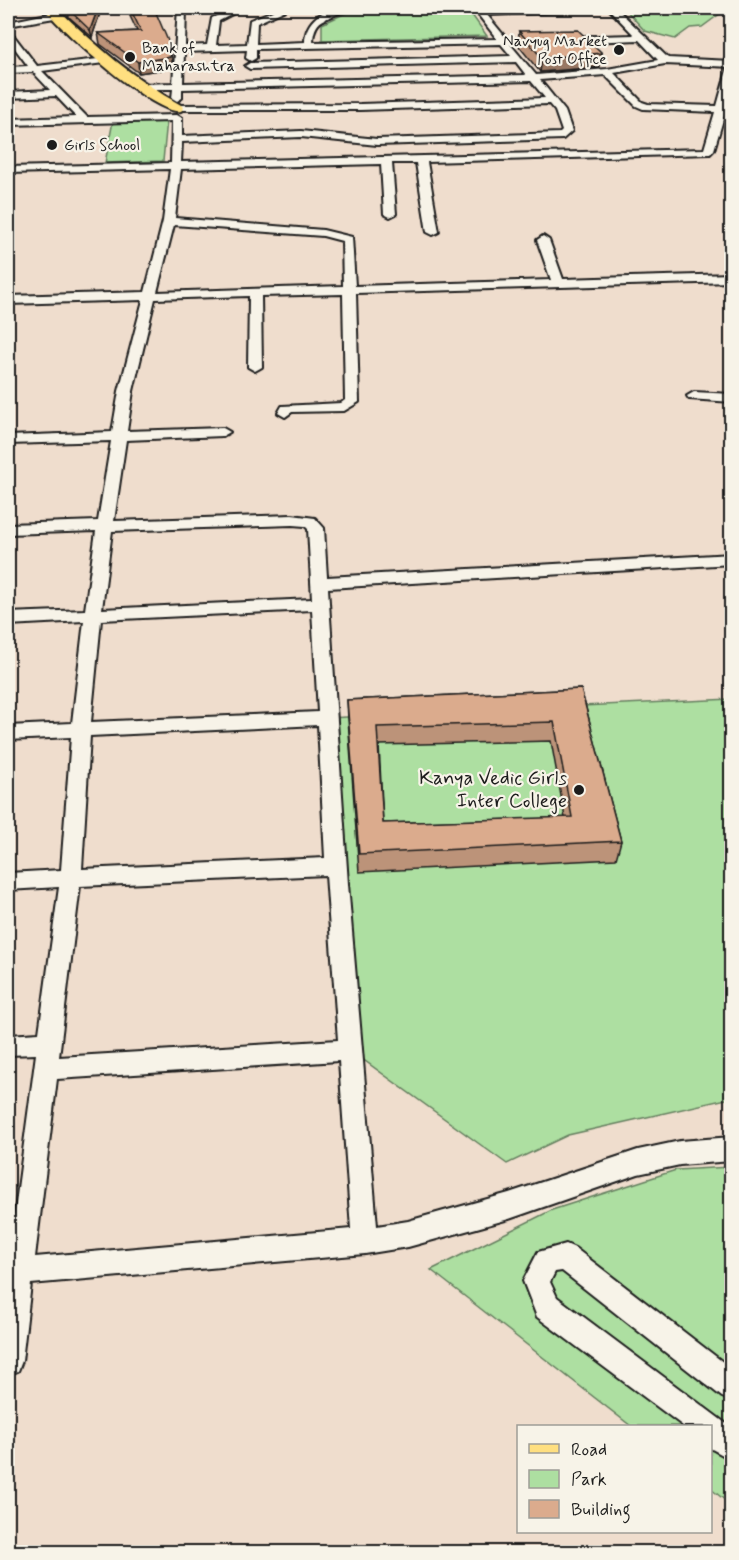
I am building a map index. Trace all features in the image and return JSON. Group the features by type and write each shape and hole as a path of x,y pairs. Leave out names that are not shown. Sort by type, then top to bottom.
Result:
{"main road":[{"path":"53,11 104,60 177,113"}],"street":[{"path":"211,48 215,20 240,8"},
{"path":"254,85 250,66 253,22 286,8"},
{"path":"309,45 308,29 313,22 344,8"},
{"path":"479,10 584,8"},
{"path":"612,8 665,61"},
{"path":"177,139 301,134 377,142 558,137 567,131 560,111 479,10"},
{"path":"8,24 53,11"},
{"path":"8,1361 71,878 81,729 104,526 126,391 169,221 176,165 180,49 185,12"},
{"path":"201,15 221,16"},
{"path":"8,34 13,48 84,120"},
{"path":"550,40 640,37"},
{"path":"180,49 528,41"},
{"path":"250,66 519,59"},
{"path":"8,70 35,69 104,60"},
{"path":"141,87 534,78 607,72 665,61 732,64"},
{"path":"607,72 639,104 646,107 724,107"},
{"path":"8,171 706,152 709,150 724,107 730,75"},
{"path":"8,95 58,93"},
{"path":"8,122 84,120 177,113 551,101"},
{"path":"421,159 434,232"},
{"path":"386,160 390,214"},
{"path":"169,221 342,236 348,239 352,402 344,406 291,408 286,409 285,413"},
{"path":"543,240 558,283"},
{"path":"8,300 732,278"},
{"path":"255,292 255,367"},
{"path":"694,396 732,398"},
{"path":"8,440 223,432"},
{"path":"8,529 309,521 316,528 336,866 365,1241"},
{"path":"320,583 732,559"},
{"path":"8,619 321,603"},
{"path":"8,733 327,718"},
{"path":"8,881 336,866"},
{"path":"8,1045 49,1043"},
{"path":"46,1069 350,1050"},
{"path":"19,1272 365,1241 408,1234 509,1206 638,1162 680,1153 732,1149"},
{"path":"705,1425 547,1307 536,1281 547,1261 566,1257 732,1387"},
{"path":"712,1431 732,1446"}],"green space":[{"path":"357,8 467,8 487,36 322,40 322,24"},
{"path":"716,8 721,13 702,27 690,28 675,39 645,31 625,9"},
{"path":"167,120 163,161 105,163 113,121"},
{"path":"731,699 731,1098 568,1135 507,1164 350,1050 327,718"},
{"path":"731,1167 731,1505 712,1490 712,1425 630,1425 431,1270 552,1210 676,1170"}],"building":[{"path":"98,8 90,30 68,9"},
{"path":"130,8 154,8 171,48 170,57 138,62 98,33 141,31"},
{"path":"578,30 602,53 542,58 519,31"},
{"path":"581,689 621,841 359,854 347,700","holes":["554,722 572,817 383,823 377,727"]}],"place":[{"name":"Navyug Market Post Office","path":"619,50"},
{"name":"Bank of Maharashtra","path":"130,57"},
{"name":"Girls School","path":"52,145"},
{"name":"Kanya Vedic Girls Inter College","path":"579,790"}]}
